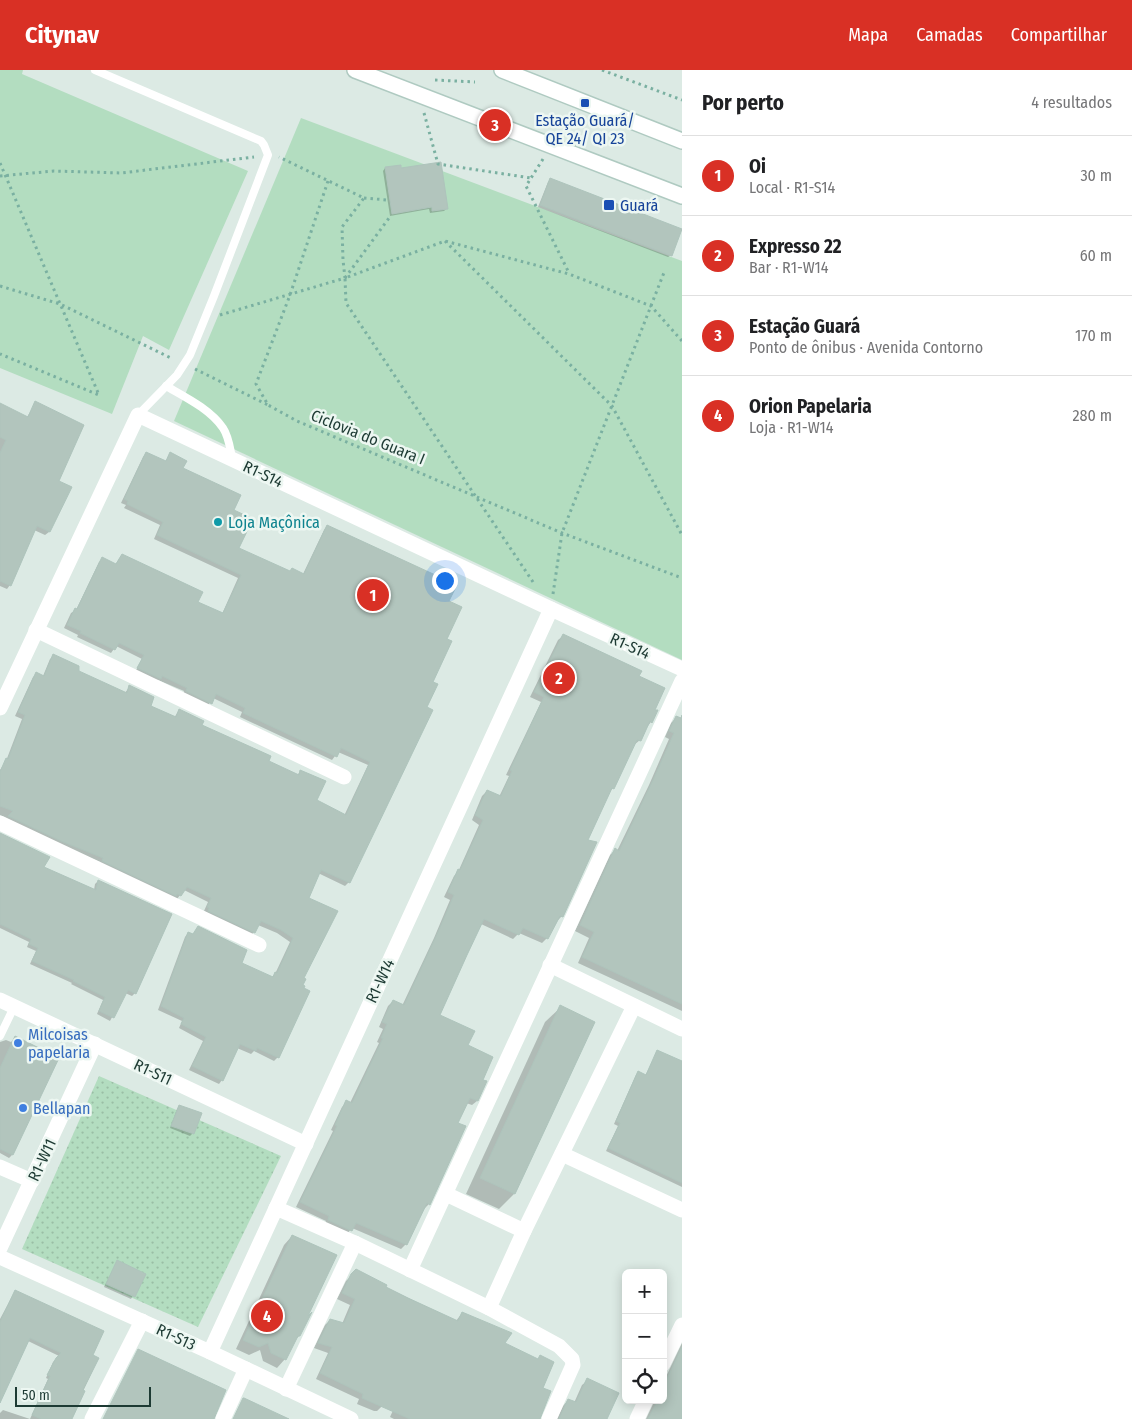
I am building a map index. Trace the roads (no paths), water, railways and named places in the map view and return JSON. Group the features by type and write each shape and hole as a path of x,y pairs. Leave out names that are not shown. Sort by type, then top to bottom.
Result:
{"street":[{"path":"355,70 682,196"},
{"path":"502,70 682,141"},
{"path":"0,708 138,415"},
{"name":"R1-S14","path":"138,415 682,669"},
{"name":"R1-W14","path":"210,1352 551,609"},
{"path":"36,630 344,777"},
{"path":"410,1270 682,681"},
{"path":"0,823 260,945"},
{"path":"550,965 682,1029"},
{"name":"R1-S11","path":"7,1004 306,1144"},
{"path":"489,1308 524,1230 634,1006"},
{"name":"R1-W11","path":"0,1248 95,1044"},
{"path":"562,1154 682,1210"},
{"path":"0,1167 32,1181"},
{"path":"446,1194 524,1230"},
{"path":"276,1208 489,1308 559,1346 572,1359 573,1365 549,1419"},
{"path":"286,1388 354,1243"},
{"name":"R1-S13","path":"0,1257 210,1352 351,1419"},
{"path":"92,1419 142,1321"},
{"path":"665,1359 682,1325"},
{"path":"223,1419 246,1369"},
{"path":"637,1419 644,1404"}],"lane":[{"path":"95,70 261,141 267,150 267,159 205,319 185,365 138,415"},
{"path":"166,386 201,407 218,422 229,441 232,459"},
{"path":"0,1036 7,1004"}],"place":[{"name":"Estação Guará/ QE 24/ QI 23","path":"585,103"},
{"name":"Estação Guará","path":"495,125"},
{"name":"Guará","path":"609,205"},
{"name":"Loja Maçônica","path":"218,522"},
{"name":"Oi","path":"373,595"},
{"name":"Expresso 22","path":"559,678"},
{"name":"Milcoisas papelaria","path":"18,1043"},
{"name":"Bellapan","path":"23,1108"},
{"name":"Orion Papelaria","path":"267,1316"}]}
